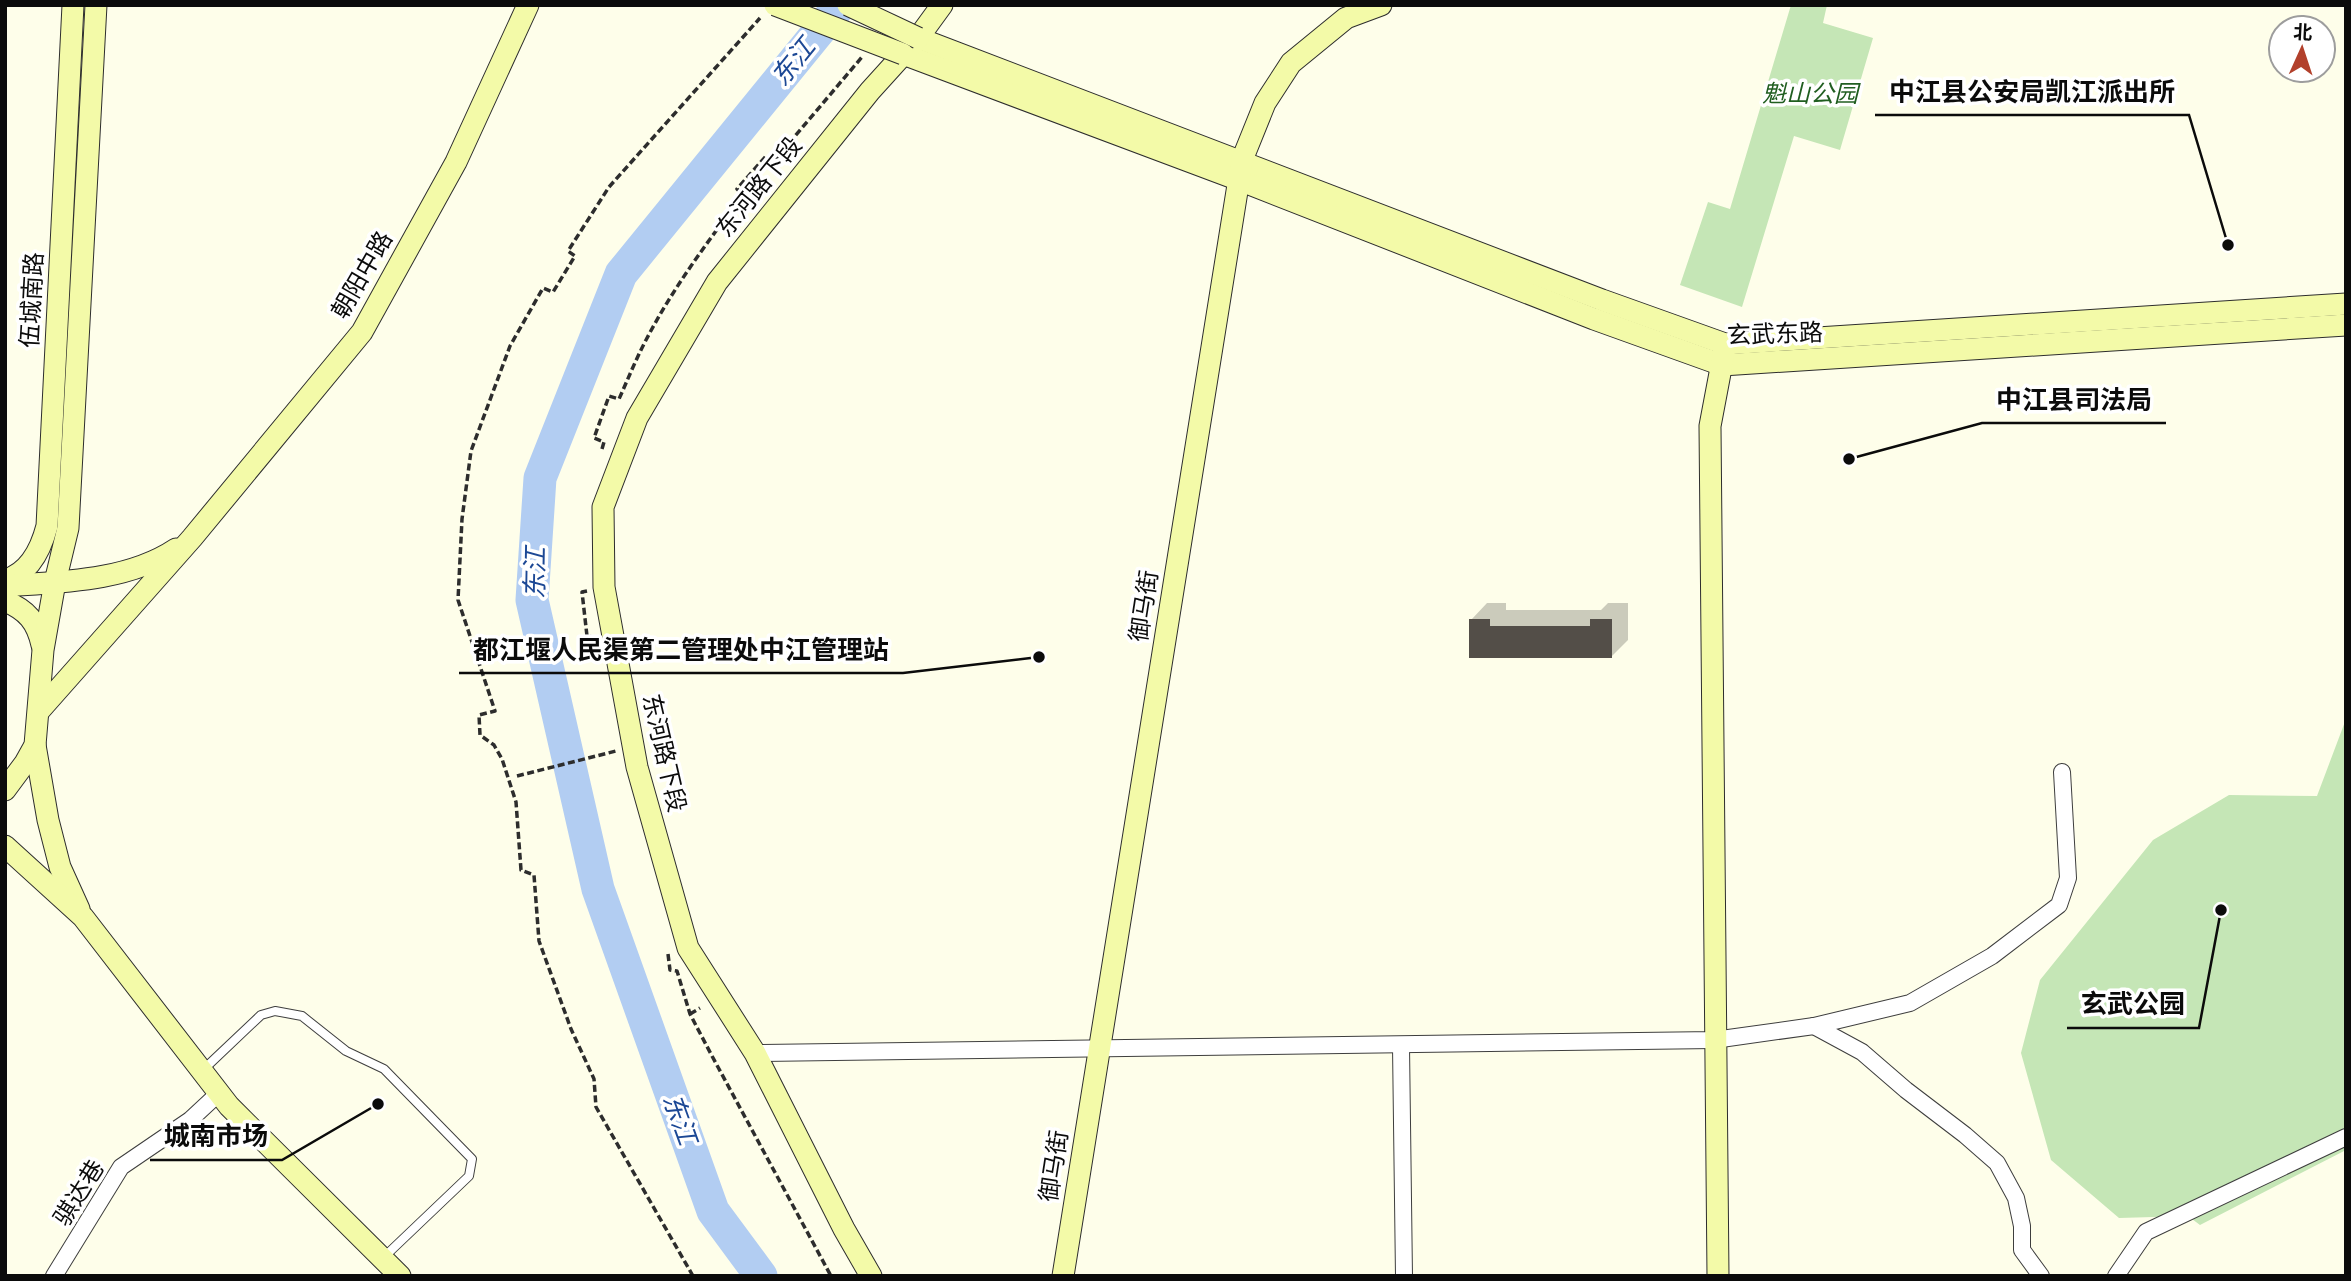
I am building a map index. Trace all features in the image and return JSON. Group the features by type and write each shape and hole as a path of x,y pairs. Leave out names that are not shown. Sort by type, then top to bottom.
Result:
{"street":[{"name":"伍城南路","path":"5,580 32,562 42,545 47,526 73,5"},
{"name":"伍城南路","path":"35,745 43,650 68,528 96,5"},
{"name":"朝阳中路","path":"38,711 192,538 362,332 456,162 528,5"},
{"path":"848,5 918,38 1240,170"},
{"name":"东河路下段","path":"871,1276 844,1229 755,1053 688,948 637,767 604,587 603,508 637,418 717,282 918,38 942,5"},
{"name":"御马街","path":"1063,1276 1240,170 1265,103 1291,63 1346,18 1381,5"},
{"path":"769,10 1240,170"},
{"name":"玄武东路","path":"1240,170 1594,319 1724,354 2346,325"},
{"name":"玄武东路","path":"1724,354 2346,304"},
{"path":"1718,1276 1710,426 1724,354"},
{"path":"5,586 95,577 144,564 168,554 192,538"},
{"path":"5,601 19,607 33,618 39,630 43,650"},
{"path":"5,790 35,745"},
{"path":"35,745 48,820 60,867 83,917"},
{"path":"755,1053 1714,1040 1814,1026 1910,1003 1992,956 2059,905 2068,878 2062,772"},
{"path":"5,846 83,917 229,1106 400,1276"},
{"path":"1814,1026 1862,1052 1997,1163 2015,1198 2022,1226 2022,1250 2041,1276"},
{"path":"1401,1046 1404,1276"},
{"name":"骐达巷","path":"54,1276 121,1167 190,1120 219,1093"},
{"path":"2116,1276 2146,1232 2346,1137"}],"lane":[{"path":"201,1071 261,1015 275,1012 302,1016 346,1051 384,1069 472,1159 468,1177 383,1259"}],"path":[{"path":"692,1276 596,1107 594,1079 571,1029 539,941 534,875 521,870 516,803 502,759 494,746 480,735 479,715 495,711 458,600 461,533 471,451 510,346 543,288 553,292 575,256 568,251 609,187 769,10"},
{"path":"601,452 604,442 594,438 609,396 619,399 646,340 668,302 704,246 743,195 737,189 765,156 773,162 870,47"},
{"path":"591,590 582,592 587,636 599,638"},
{"path":"517,776 621,749"},
{"path":"667,945 670,970 677,971 690,1014 831,1276"},
{"path":"690,1014 700,1008"}],"green space":[{"name":"魁山公园","path":"1791,5 1827,5 1823,23 1873,38 1840,150 1794,136 1742,307 1680,285 1708,202 1730,209"},
{"path":"2346,719 2346,1150 2200,1225 2188,1216 2119,1218 2051,1160 2021,1053 2040,980 2153,840 2229,795 2317,796"}],"building":[{"path":"1469,619 1490,619 1490,626 1590,626 1590,619 1612,619 1612,658 1469,658"}],"waterway":[{"name":"东江","path":"761,1276 713,1211 598,889 532,600 540,478 621,274 840,5"}],"place":[{"name":"中江县公安局凯江派出所","path":"2228,245"},
{"name":"中江县司法局","path":"1849,459"},
{"name":"都江堰人民渠第二管理处中江管理站","path":"1039,657"},
{"name":"玄武公园","path":"2221,910"},
{"name":"城南市场","path":"378,1104"}]}
